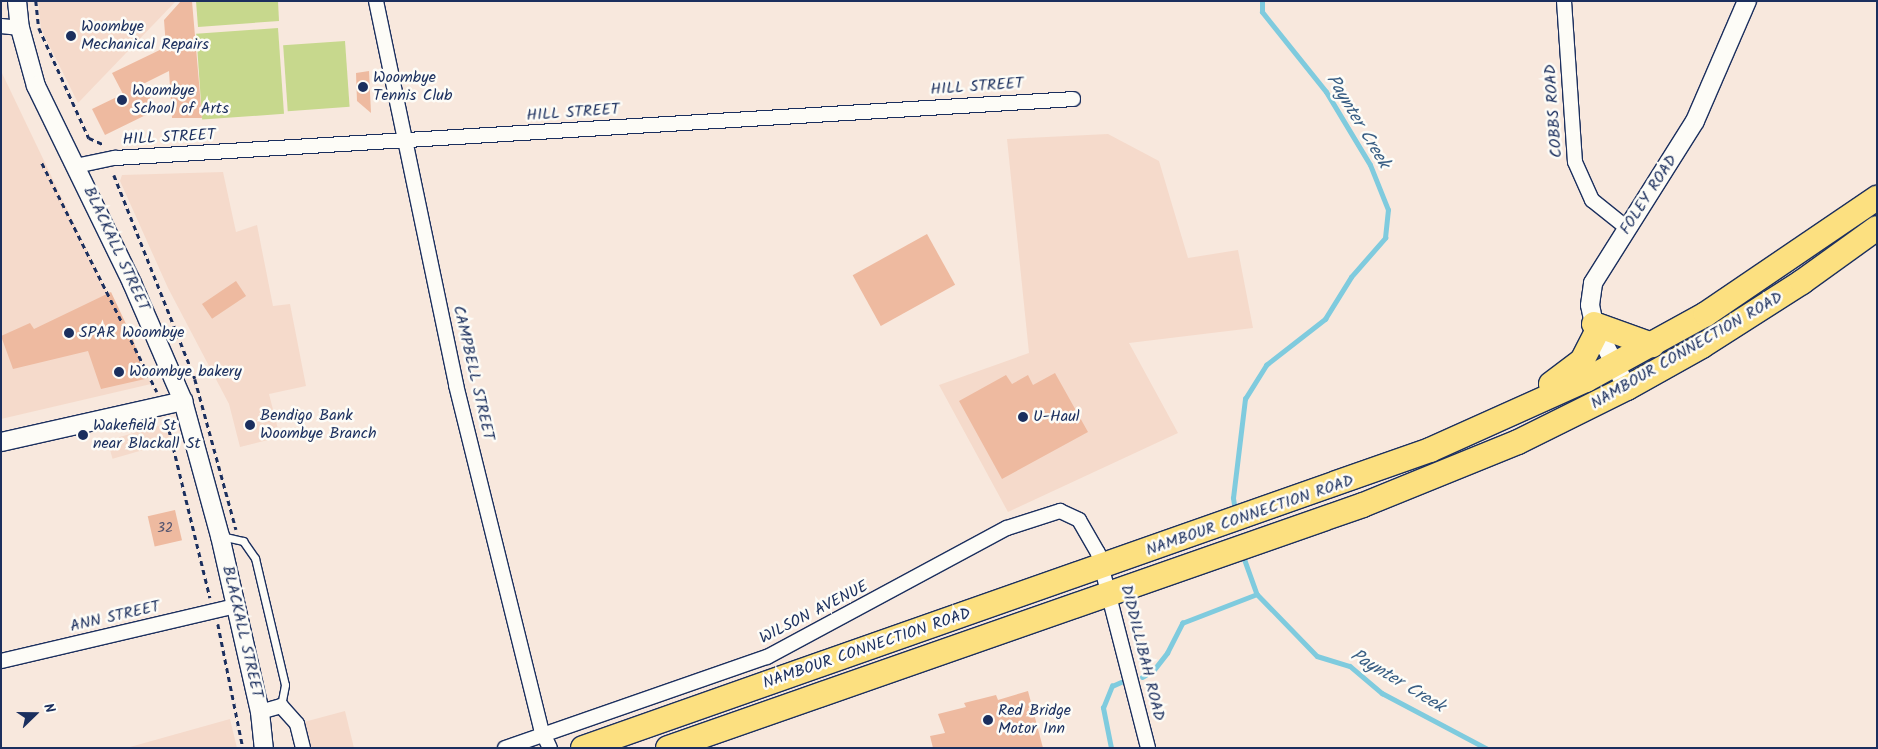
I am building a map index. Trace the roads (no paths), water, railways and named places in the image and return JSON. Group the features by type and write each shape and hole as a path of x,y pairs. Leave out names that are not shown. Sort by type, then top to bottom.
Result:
{"highway":[{"name":"NAMBOUR CONNECTION ROAD","path":"583,748 1396,464 1487,426 1652,345 1765,277 1877,198"},
{"name":"NAMBOUR CONNECTION ROAD","path":"668,748 1273,537 1473,462 1628,388 1802,282 1877,228"},
{"path":"1487,426 1531,394 1564,378 1582,361 1595,328 1652,345"}],"street":[{"name":"BLACKALL STREET","path":"17,1 20,28 36,86 76,166 183,400 229,538 236,606 266,743"},
{"name":"CAMPBELL STREET","path":"376,1 456,385 543,734 550,748"},
{"name":"COBBS ROAD","path":"1564,1 1574,162 1592,200 1627,228"},
{"name":"FOLEY ROAD","path":"1628,388 1595,328 1590,305 1593,283 1695,121 1747,1"},
{"path":"1,26 20,28"},
{"name":"HILL STREET","path":"76,166 115,158 406,142 1073,99"},
{"path":"1,442 183,400"},
{"name":"WILSON AVENUE","path":"505,748 795,646 1008,528 1037,516 1060,512 1079,520 1092,537 1103,567"},
{"name":"DIDDILLIBAH ROAD","path":"1103,567 1148,748"},
{"name":"ANN STREET","path":"1,661 236,606"},
{"path":"260,712 282,706 297,724 303,748"}],"lane":[{"path":"229,538 243,541 255,558 285,685 282,706"}],"waterway":[{"name":"Paynter Creek","path":"1235,511 1233,498 1245,399 1266,365 1325,319 1351,277 1385,238 1388,210 1370,165 1326,92 1262,12 1262,1"},
{"name":"Paynter Creek","path":"1243,555 1257,594 1317,656 1350,666 1382,693 1486,748"},
{"path":"1142,677 1153,671 1167,653 1182,623 1257,594"},
{"path":"1111,748 1103,708 1112,686 1121,682"}],"place":[{"name":"Woombye Mechanical Repairs","path":"71,36"},
{"name":"Woombye Tennis Club","path":"363,87"},
{"name":"Woombye School of Arts","path":"122,100"},
{"name":"SPAR Woombye","path":"69,333"},
{"name":"Woombye bakery","path":"119,372"},
{"name":"U-Haul","path":"1023,417"},
{"name":"Bendigo Bank Woombye Branch","path":"250,425"},
{"name":"Wakefield St near Blackall St","path":"83,435"},
{"name":"Red Bridge Motor Inn","path":"988,720"}]}
